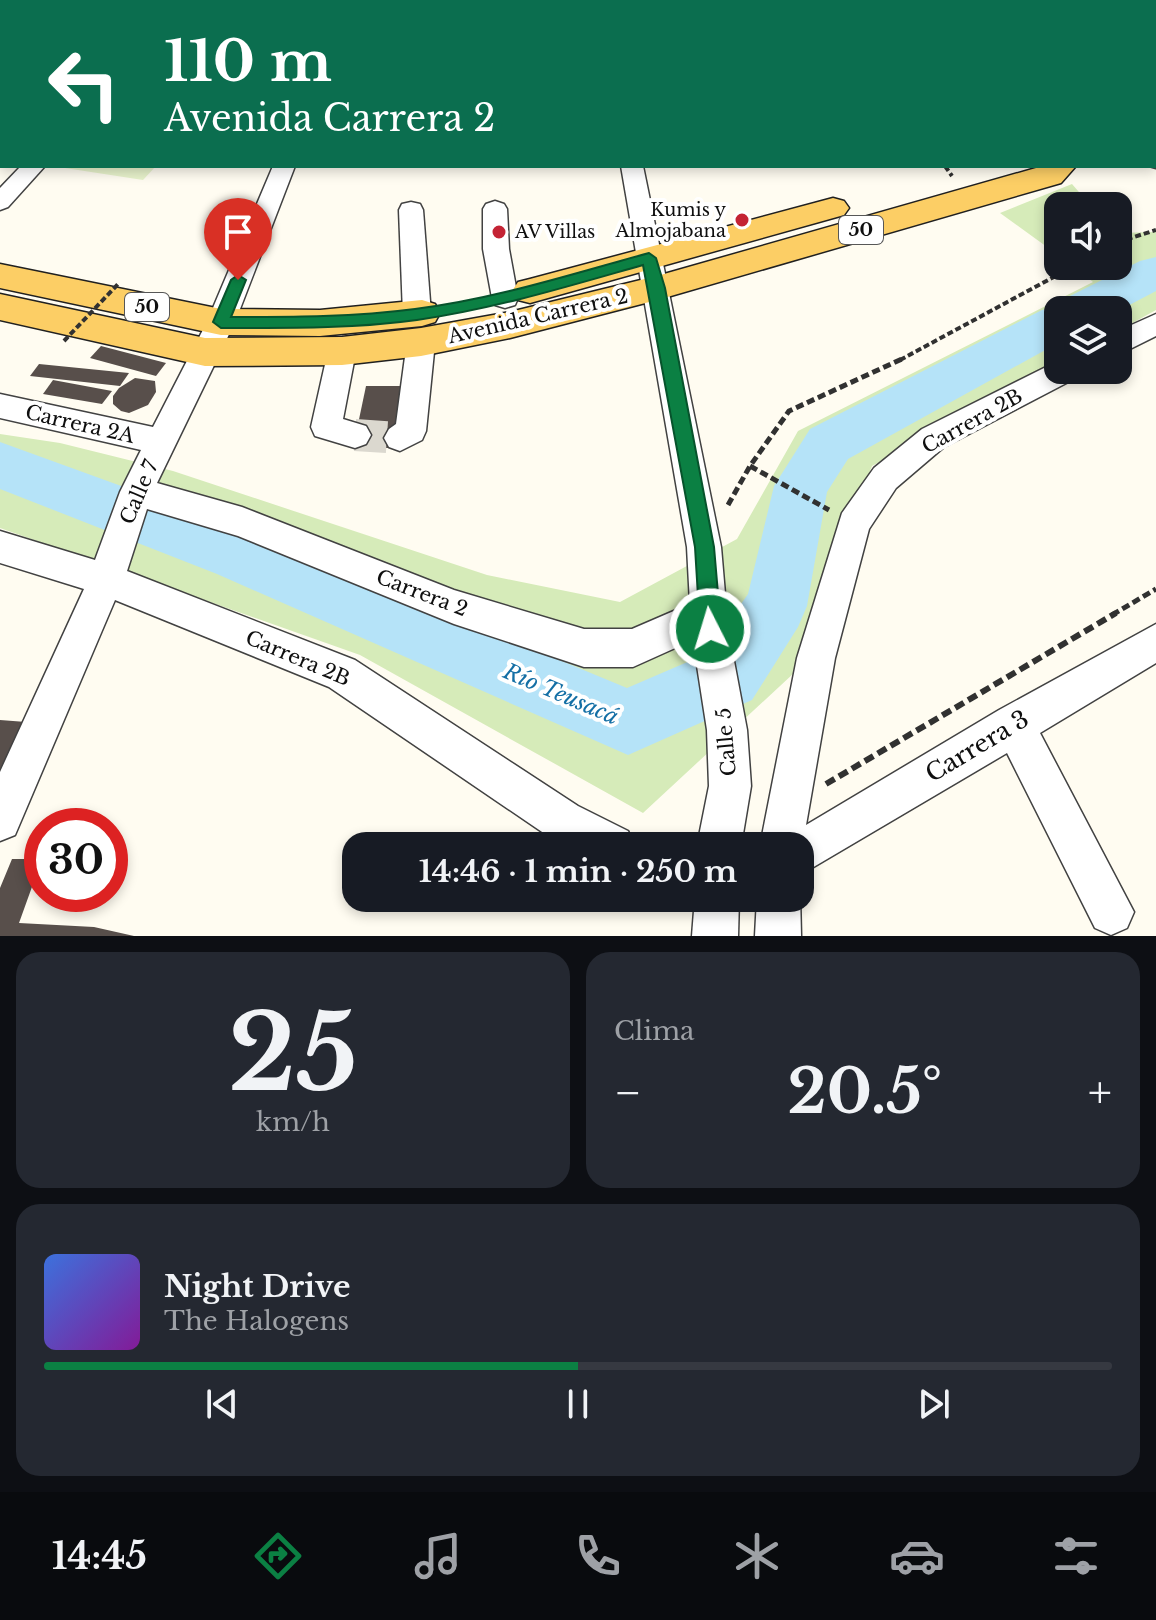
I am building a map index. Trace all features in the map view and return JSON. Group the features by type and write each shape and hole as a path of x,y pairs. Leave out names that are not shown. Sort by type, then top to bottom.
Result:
{"main road":[{"name":"Avenida Carrera 2","path":"0,276 213,337 320,323 419,328 510,325 949,171 973,168"},
{"name":"Avenida Carrera 2","path":"0,307 213,337 342,351 505,298 653,273 1050,176 1059,168"}],"street":[{"path":"0,202 32,168"},
{"name":"Calle 7","path":"0,820 106,580 136,492 213,337 283,168"},
{"name":"Calle 5","path":"632,168 704,547 710,622 727,730 730,786 722,832"},
{"path":"495,209 496,249 505,298"},
{"path":"400,438 411,431 419,328 411,210"},
{"path":"1132,337 1156,324"},
{"path":"342,351 326,427 355,435"},
{"name":"Carrera 2B","path":"784,832 816,658 854,524 885,478 933,438 1044,381"},
{"name":"Carrera 2A","path":"0,406 161,442"},
{"name":"Carrera 2","path":"136,492 242,522 454,607 584,648 633,648 710,622"},
{"name":"Carrera 2B","path":"0,547 106,580 342,673 563,821 585,832"},
{"name":"Carrera 3","path":"814,845 1156,642"},
{"path":"1013,724 1111,912"},
{"path":"715,936 716,912"},
{"path":"778,936 779,912"}],"path":[{"path":"1132,238 1156,230"},
{"path":"704,547 750,466 789,411 879,372 1048,280"},
{"path":"64,341 119,283"},
{"path":"750,466 854,524"},
{"path":"787,807 1156,589"}],"green space":[{"path":"65,168 154,168 143,180"},
{"path":"1072,184 1079,192 1052,192"},
{"path":"1044,195 1044,245 1000,213"},
{"path":"1156,232 1156,310 1132,323 1132,296 1065,296 1093,282 1090,280 1132,280 1132,233"},
{"path":"1044,307 1044,372 872,466 794,673 643,813 360,655 0,528 0,434 60,443 173,471 487,575 620,602 737,539 798,431"}],"building":[{"path":"101,346 166,363 156,376 90,358"},
{"path":"39,364 129,373 120,386 30,376"},
{"path":"135,378 155,381 156,392 148,405 129,413 121,411 113,404 113,396"},
{"path":"53,380 112,391 102,404 43,394"},
{"path":"366,386 410,386 399,448 353,448"},
{"path":"0,720 26,722 0,774"},
{"path":"12,859 24,859 24,909 19,923 94,927 134,936 0,936 0,888"}],"waterway":[{"name":"Río Teusacá","path":"1109,296 1156,272"},
{"name":"Río Teusacá","path":"0,465 238,555 628,722 729,677 776,606 801,486 829,444 1044,329"}],"tunnel":[{"path":"355,435 400,438"}],"place":[{"name":"Kumis y Almojabana","path":"742,220"},
{"name":"AV Villas","path":"499,232"}],"route":[{"path":"238,280 221,322 320,323 417,314 505,298 649,258 704,547 710,629"}]}
